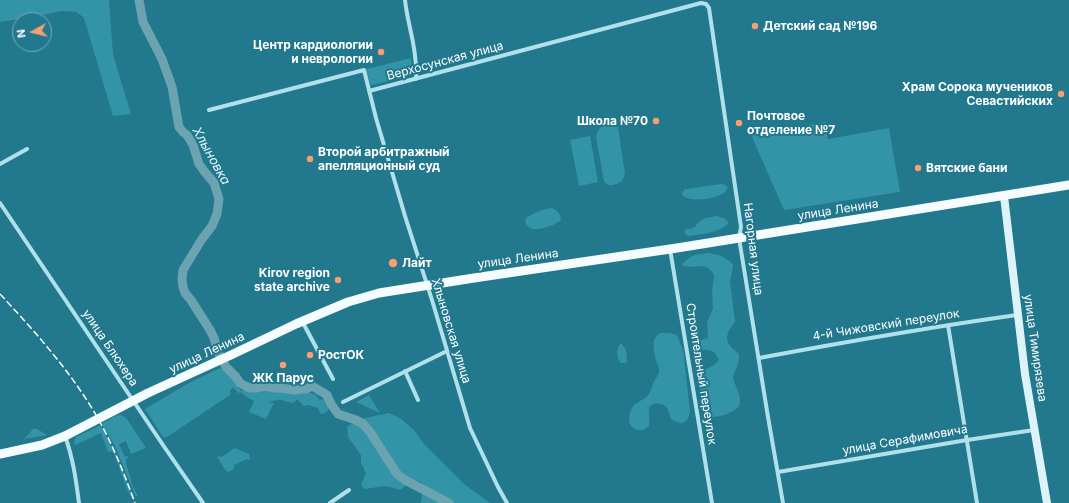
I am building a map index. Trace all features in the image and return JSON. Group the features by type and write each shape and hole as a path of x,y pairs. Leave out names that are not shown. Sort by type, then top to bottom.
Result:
{"main road":[{"name":"улица Ленина","path":"0,454 35,446 65,436 148,393 302,321 348,302 378,293 670,249 1069,185"},
{"name":"улица Тимирязева","path":"1004,196 1025,374 1047,503"}],"street":[{"path":"405,0 414,44 416,79"},
{"name":"Верхосунская улица","path":"369,91 701,3"},
{"name":"Нагорная улица","path":"701,3 706,4 709,8 741,227 739,238 783,503"},
{"path":"209,110 364,70 369,91"},
{"name":"Хлыновская улица","path":"369,91 405,216 470,428 507,503"},
{"path":"0,164 27,149"},
{"name":"улица Блюхера","path":"0,203 204,503"},
{"name":"Строительный переулок","path":"670,249 712,503"},
{"name":"4-й Чижовский переулок","path":"759,358 827,345 1017,315"},
{"path":"302,321 333,379"},
{"path":"948,325 977,503"},
{"path":"343,402 447,351"},
{"path":"405,371 418,400"},
{"name":"улица Серафимовича","path":"778,472 1035,430"},
{"path":"65,436 70,449 78,503"},
{"path":"330,503 349,490"}],"shaded area":[{"path":"0,0 109,0 113,55 131,114 113,116 84,18 77,12 12,12 12,20 0,22"},
{"path":"411,58 412,65 408,76 377,84 370,84 366,69"},
{"path":"608,121 614,122 618,127 625,174 622,181 612,185 608,185 604,181 596,138 600,128"},
{"path":"825,122 828,139 889,128 900,192 784,210 751,135"},
{"path":"590,136 598,182 579,186 570,140"},
{"path":"721,184 726,185 728,188 724,193 715,197 691,199 682,195 685,189"},
{"path":"552,208 557,211 561,220 551,226 533,229 525,223 526,218 532,214 541,210"},
{"path":"716,216 724,218 728,224 710,233 689,236 686,235 684,231 687,229 694,228 704,219"},
{"path":"708,253 721,256 733,264 730,281 735,322 727,335 727,338 732,348 739,354 739,361 733,378 740,399 739,406 722,416 714,417 708,416 703,412 698,375 719,360 714,352 699,350 695,342 708,338 707,322 713,309 712,293 714,275 707,268 700,266 687,267 683,266 682,264 694,256"},
{"path":"661,333 677,335 683,350 690,412 684,423 678,423 671,419 669,411 666,407 662,404 654,404 650,406 649,409 649,426 643,430 634,429 631,426 629,419 630,412 637,402 646,398 649,394 659,373 655,356 654,341 655,338"},
{"path":"620,344 622,344 626,350 627,362 625,363 621,363 617,356"},
{"path":"220,368 235,381 238,388 242,391 255,391 267,388 275,391 281,389 295,391 303,390 316,395 322,400 321,395 324,393 327,394 330,396 328,410 322,414 318,408 308,405 304,406 298,400 292,403 276,400 269,402 274,403 266,419 249,412 254,401 241,392 238,393 233,387 230,391 230,395 167,437 163,437 145,409 187,384"},
{"path":"369,395 380,413 356,402"},
{"path":"389,413 400,418 414,430 424,444 464,484 490,503 421,503 423,488 421,482 413,480 400,490 386,486 364,489 361,485 366,473 361,463 361,455 348,437 347,427 356,420"},
{"path":"120,415 127,419 146,448 131,454 126,441 119,444 125,457 129,457 126,459 126,463 133,487 138,496 136,497 115,446 102,424 115,416"},
{"path":"101,425 118,460 135,503 128,491 114,454 111,451 108,452 101,433 75,445 74,442 76,437"},
{"path":"33,429 37,429 47,435 24,439"},
{"path":"235,448 249,454 250,460 247,459 234,465 234,469 228,472 217,457 221,457"}],"waterway":[{"name":"Хлыновка","path":"139,0 143,22 162,59 172,87 179,127 187,135 193,145 199,164 214,183 219,199 217,214 212,226 183,270 182,279 185,293 210,330 218,352 226,367 240,383 250,388 264,386 294,390 306,389 312,386 327,395 338,414 363,424 370,432 397,474 405,480 449,503"}],"railway":[{"path":"0,294 55,356 91,406 111,444 135,503"}],"place":[{"name":"Детский сад №196","path":"755,26"},
{"name":"Центр кардиологии и неврологии","path":"381,52"},
{"name":"Храм Сорока мучеников Севастийских","path":"1061,94"},
{"name":"Школа №70","path":"656,121"},
{"name":"Почтовое отделение №7","path":"739,123"},
{"name":"Второй арбитражный апелляционный суд","path":"310,159"},
{"name":"Вятские бани","path":"918,168"},
{"name":"Лайт","path":"393,263"},
{"name":"Kirov region state archive","path":"338,280"},
{"name":"РостОК","path":"310,355"},
{"name":"ЖК Парус","path":"283,365"}]}
